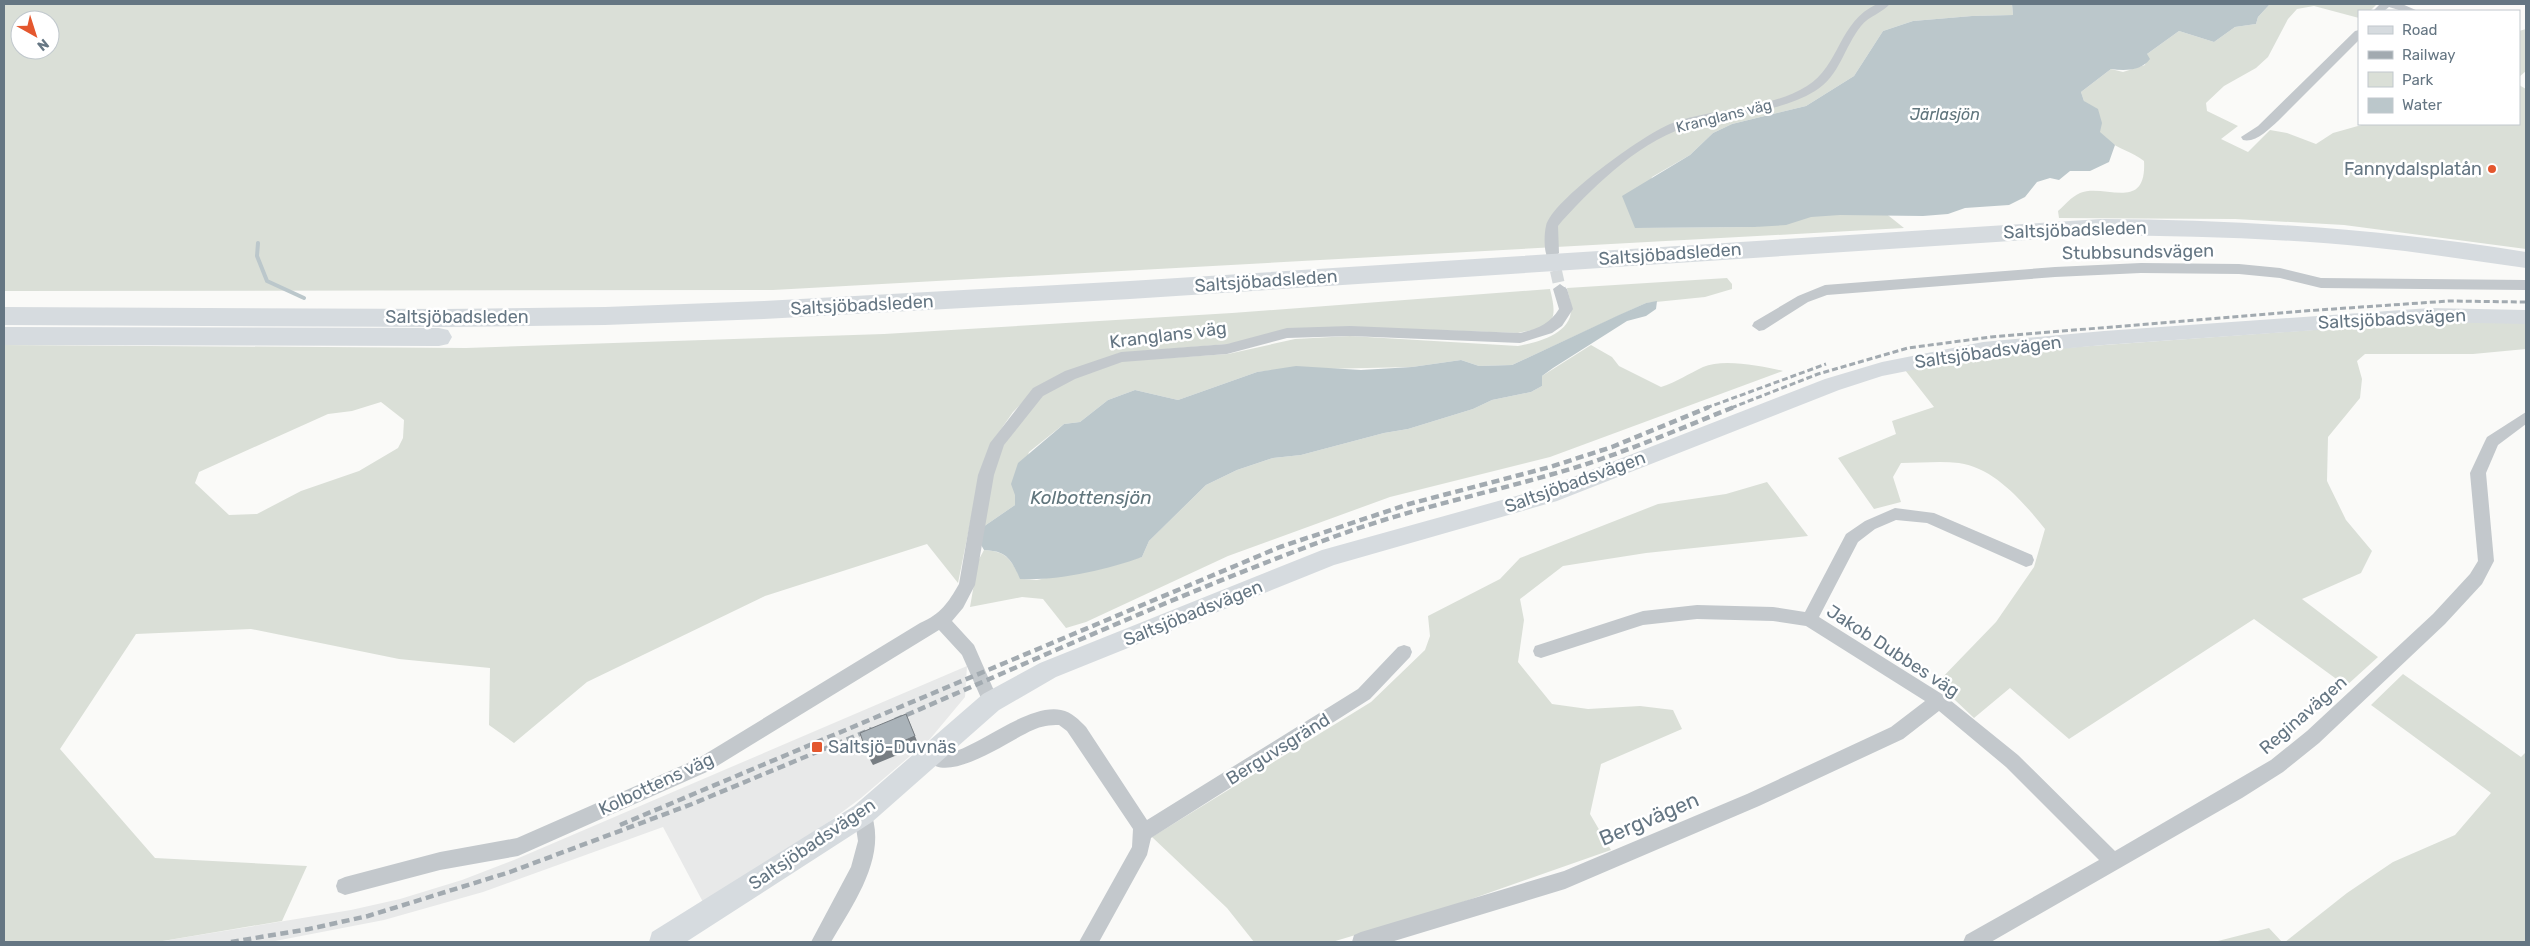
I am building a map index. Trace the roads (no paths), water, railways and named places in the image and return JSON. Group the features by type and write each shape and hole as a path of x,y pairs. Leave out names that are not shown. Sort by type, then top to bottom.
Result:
{"highway":[{"name":"Saltsjöbadsleden","path":"4,316 444,318 604,316 764,310 1101,292 2101,227 2200,227 2286,231 2382,239 2526,260"},
{"name":"Saltsjöbadsleden","path":"4,336 523,336 914,323 1967,252 2113,244 2212,244 2296,248 2390,256 2526,276"}],"street":[{"name":"Kranglans väg","path":"1552,253 1552,226 1557,218 1616,164 1646,142 1673,127 1780,102 1814,86 1829,72 1855,26 1866,14 1885,4"},
{"path":"2392,4 2409,10"},
{"path":"2247,137 2262,129 2274,118 2358,33"},
{"name":"Stubbsundsvägen","path":"1759,326 1802,299 1825,290 2055,272 2141,268 2239,269 2280,273 2321,284 2526,285"},
{"name":"Kranglans väg","path":"942,621 957,603 967,585 986,475 996,444 1038,392 1054,383 1070,375 1121,357 1227,348 1287,333 1350,331 1520,338 1542,333 1558,323 1566,309 1560,289"},
{"name":"Saltsjöbadsvägen","path":"662,942 863,814 991,702 1048,670 1330,557 1549,495 1767,408 1882,369 1983,349 2104,338 2430,315 2526,317"},
{"name":"Reginavägen","path":"1973,942 2236,792 2277,766 2312,737 2439,620 2476,579 2486,560 2478,473 2492,441 2526,418"},
{"path":"1808,620 1852,538 1870,525 1894,514 1929,517 2026,560"},
{"name":"Jakob Dubbes väg","path":"1541,650 1643,618 1697,612 1773,614 1808,620 1939,701 2012,761 2112,861"},
{"path":"942,621 968,650 991,702"},
{"name":"Kolbottens väg","path":"345,886 440,861 518,848 703,765 847,675 926,628 942,621"},
{"name":"Berguvsgränd","path":"1142,833 1364,694 1404,652"},
{"name":"Bergvägen","path":"1361,942 1565,880 1753,800 1897,733 1939,701"},
{"path":"932,754 943,761 958,759 1035,722 1060,717 1070,722 1080,733 1142,827 1141,849 1089,942"},
{"path":"820,942 848,893 863,855 867,840 863,814"}],"water":[{"name":"Järlasjön","path":"2012,4 2270,4 2258,17 2256,24 2235,27 2214,42 2179,31 2147,54 2150,59 2142,66 2127,70 2111,69 2081,92 2084,101 2098,109 2102,123 2100,132 2115,145 2109,162 2090,171 2070,171 2059,180 2050,178 2037,182 2025,197 2009,205 1965,208 1948,214 1923,216 1840,215 1811,217 1786,225 1755,227 1635,228 1622,196 1690,155 1713,133 1732,124 1806,106 1854,76 1883,31 1913,21 2013,15"},
{"name":"Kolbottensjön","path":"1657,301 1656,309 1646,316 1627,321 1553,368 1542,376 1542,386 1531,392 1492,400 1473,409 1408,429 1384,433 1301,455 1273,458 1237,470 1206,485 1149,541 1142,557 1082,574 1020,579 1007,557 998,552 984,550 980,543 983,527 1015,505 1015,495 1011,484 1018,463 1064,424 1080,422 1108,400 1135,390 1178,400 1257,372 1296,366 1361,370 1412,367 1461,360 1479,366 1512,365 1646,303"}],"waterway":[{"path":"258,243 257,256 267,281 304,298"}],"tunnel":[{"path":"1552,253 1560,289"}],"railway":[{"path":"1731,408 1818,374 1908,348 1991,337 2304,311 2449,301 2526,302"},
{"path":"1706,408 1826,364"},
{"path":"620,825 1280,547 1409,504 1550,467 1612,447 1709,407"},
{"path":"895,720 1224,579 1336,536 1417,510 1526,482 1599,460 1734,407"},
{"path":"231,942 309,929 368,916 510,872 692,804 872,729"}],"place":[{"name":"Fannydalsplatån","path":"2492,169"},
{"name":"Saltsjö-Duvnäs","path":"817,747"}]}
